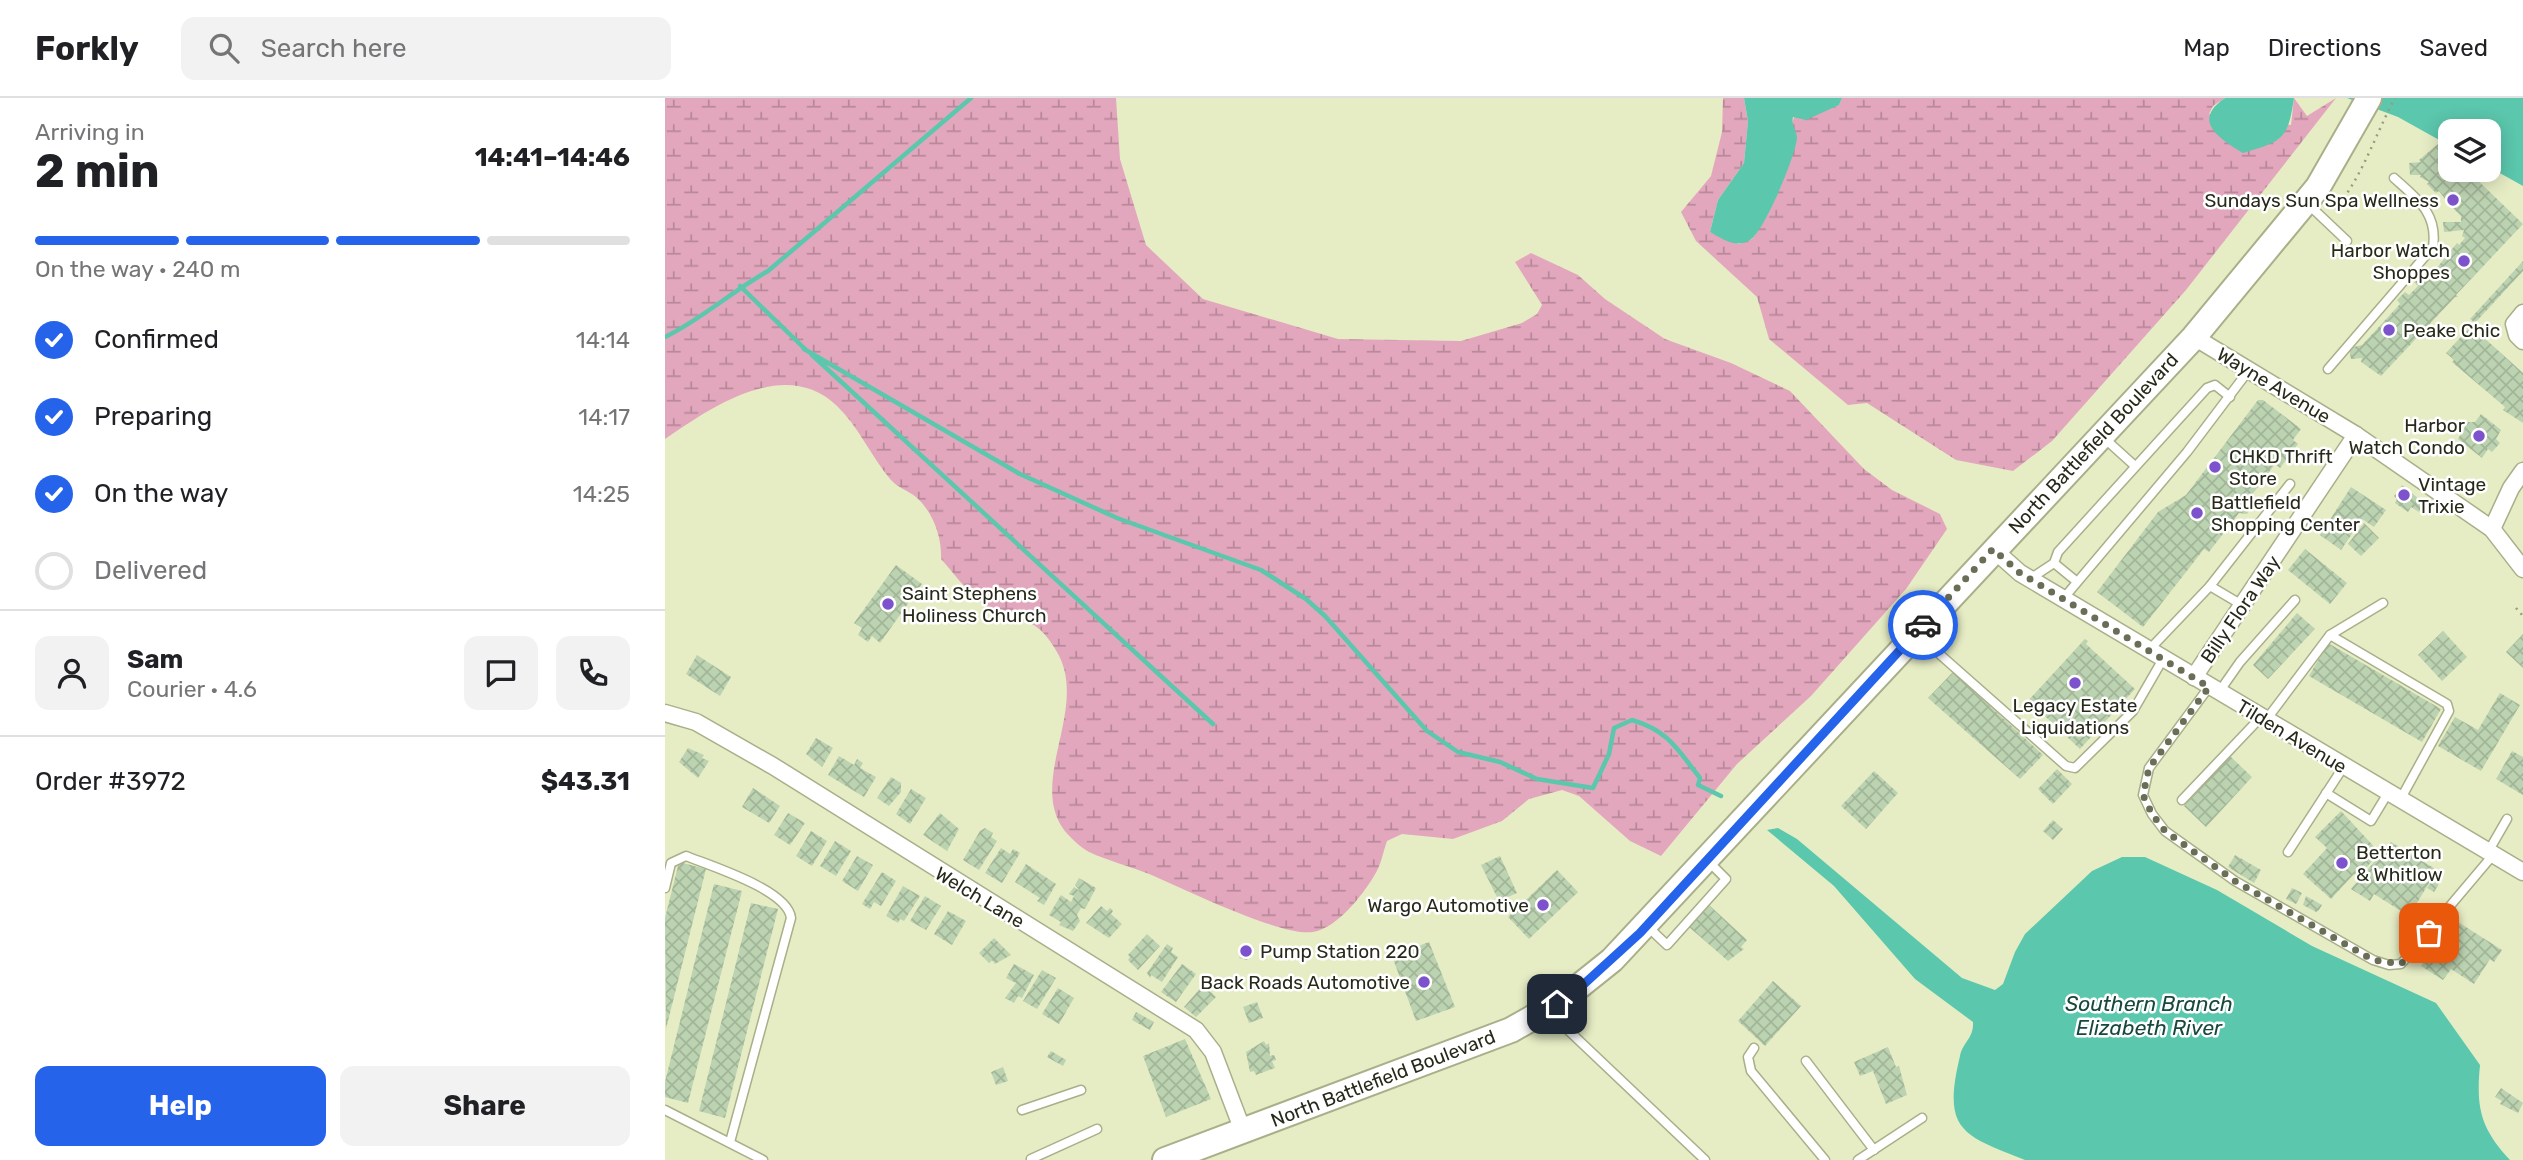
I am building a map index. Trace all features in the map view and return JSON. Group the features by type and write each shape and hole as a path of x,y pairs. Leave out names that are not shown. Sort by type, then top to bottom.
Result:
{"main road":[{"name":"North Battlefield Boulevard","path":"1165,1160 1511,1030 1547,1010 1584,984 1647,926 1993,549 2194,337 2306,202 2346,141 2377,107"}],"street":[{"path":"2523,313 2514,324 2517,335 2523,341"},
{"name":"Wayne Avenue","path":"2194,337 2356,435 2492,529 2523,569"},
{"name":"Billy Flora Way","path":"2194,677 2356,435"},
{"path":"2492,529 2511,488 2523,471"},
{"name":"Tilden Avenue","path":"1993,549 2030,579 2523,872"},
{"name":"Welch Lane","path":"665,713 696,722 764,761 1196,1030 1213,1052 1243,1131"}],"lane":[{"path":"2328,369 2433,247 2435,235 2430,211 2394,178"},
{"path":"2306,202 2347,241"},
{"path":"2063,599 2230,397 2249,370"},
{"path":"2030,579 2054,563 2058,552 2207,388 2215,386 2230,397"},
{"path":"2101,435 2136,467"},
{"path":"1915,634 2066,766 2075,768 2133,711 2156,654 2290,484"},
{"path":"2054,563 2076,581"},
{"path":"2210,586 2242,605"},
{"path":"2295,600 2214,690 2149,768 2143,795 2152,814 2165,831 2235,881 2373,960 2401,964 2491,853 2507,819"},
{"path":"2182,800 2263,719 2329,635 2383,603"},
{"path":"2326,793 2371,821 2394,796 2449,711 2447,704 2329,635"},
{"path":"2288,852 2344,766"},
{"path":"665,888 671,863 686,856 777,895 790,911 791,918 730,1142"},
{"path":"1547,1010 1706,1160"},
{"path":"1754,1048 1748,1057 1751,1071 1825,1160"},
{"path":"1806,1061 1874,1150"},
{"path":"1022,1110 1081,1090"},
{"path":"665,1110 763,1160"},
{"path":"1858,1160 1922,1118"},
{"path":"1031,1159 1097,1129"}],"path":[{"path":"2335,209 2362,171 2377,107 2395,98"},
{"path":"2516,608 2523,616"}],"green space":[{"path":"665,98 1116,98 1120,159 1146,245 1203,299 1338,339 1461,341 1522,323 1537,314 1542,305 1515,262 1531,253 1578,275 1605,299 1665,339 1731,363 1790,391 1864,469 1892,490 1940,514 1947,529 1906,589 1811,696 1737,764 1661,856 1630,841 1579,796 1562,790 1529,799 1502,821 1453,839 1402,834 1387,841 1378,868 1363,893 1340,918 1322,929 1298,932 1256,920 1149,874 1089,852 1064,830 1054,807 1052,786 1067,696 1065,673 1057,652 1049,639 1034,625 989,608 963,585 941,559 938,534 932,517 916,497 890,479 837,406 817,392 795,386 772,386 726,401 665,439"},
{"path":"1723,98 1744,98 1748,121 1744,163 1718,200 1710,232 1739,244 1752,239 1758,231 1794,117 1803,117 1839,105 1842,98 2225,98 2213,106 2209,114 2291,125 2294,98 2307,116 2336,98 2186,290 2052,441 2013,471 1956,460 1867,403 1848,405 1769,339 1757,297 1696,241 1681,212 1711,176 1722,132"}],"water":[{"path":"1744,98 1842,98 1839,105 1806,120 1793,117 1796,146 1779,192 1756,234 1740,244 1710,232 1718,200 1744,163 1748,121"},
{"path":"2225,98 2294,98 2286,131 2275,141 2243,153 2218,135 2209,122 2215,106"},
{"path":"2347,98 2523,98 2523,186 2501,174 2501,119 2438,119 2438,139 2398,117"},
{"name":"Southern Branch Elizabeth River","path":"1778,828 1797,839 1962,978 1995,990 2003,984 2025,934 2092,871 2122,857 2145,857 2217,890 2312,946 2436,1003 2480,1065 2482,1116 2492,1138 2510,1160 2025,1160 1986,1144 1962,1127 1956,1115 1954,1100 1960,1056 1972,1032 1973,1022 1915,979 1834,886 1767,830"}],"building":[{"name":"Harbor Watch Shoppes","path":"2438,144 2438,182 2479,182 2523,224 2456,295 2458,297 2455,297 2381,376 2361,362 2362,358 2351,359 2349,348 2362,345 2400,304 2397,300 2405,292 2409,295 2418,286 2414,282 2422,273 2425,277 2436,269 2457,243 2459,245 2465,238 2462,236 2464,230 2444,232 2443,222 2461,222 2461,216 2451,206 2453,204 2449,204 2439,191 2436,193 2421,175 2410,175 2409,163 2421,162 2419,160"},
{"path":"2523,261 2523,271 2475,323 2470,319"},
{"path":"2471,326 2523,373 2523,423 2503,410 2505,407 2452,362 2454,360 2446,353"},
{"name":"Battlefield Shopping Center","path":"2258,400 2263,400 2301,429 2293,440 2298,444 2280,468 2275,464 2246,503 2250,498 2255,502 2247,514 2239,513 2209,552 2204,549 2143,627 2097,592 2158,512 2186,495"},
{"name":"Harbor Watch Condo","path":"2481,414 2501,430 2496,439 2500,443 2492,452 2488,449 2482,458 2458,439 2468,422 2475,422"},
{"path":"2402,485 2425,504 2419,512 2411,507 2408,512 2395,503 2397,499 2394,496"},
{"path":"2351,487 2386,510 2374,527 2362,519 2341,550 2320,535"},
{"path":"2364,523 2379,538 2361,556 2348,544"},
{"path":"2305,549 2347,583 2330,604 2288,570"},
{"name":"Saint Stephens Holiness Church","path":"896,565 922,584 880,643 872,636 868,642 858,635 862,628 854,623"},
{"path":"2297,613 2315,629 2268,679 2253,665"},
{"path":"2443,631 2467,657 2442,681 2418,655"},
{"path":"2523,634 2523,668 2506,652"},
{"path":"2085,639 2088,641 2086,644 2135,689 2080,749 2031,703 2029,706 2026,703"},
{"path":"2328,643 2441,709 2422,742 2309,676"},
{"path":"697,655 731,677 720,696 686,674"},
{"path":"1953,672 2043,755 2020,779 1928,698"},
{"path":"2500,693 2520,705 2481,771 2438,746 2455,717 2478,730"},
{"path":"816,738 833,748 822,767 806,754"},
{"path":"688,748 704,755 702,758 709,761 698,778 679,762"},
{"path":"2512,751 2523,757 2523,795 2496,779"},
{"path":"839,756 854,765 857,759 863,763 860,768 876,777 864,797 828,775"},
{"path":"2230,756 2252,777 2206,827 2184,806"},
{"path":"2057,769 2072,784 2053,804 2038,789"},
{"path":"1874,771 1898,793 1866,829 1841,806"},
{"path":"891,777 901,783 901,792 889,806 877,798"},
{"path":"753,788 780,806 769,823 742,807"},
{"path":"911,789 926,798 910,824 896,814"},
{"name":"Betterton & Whitlow","path":"2341,811 2380,853 2357,877 2354,874 2331,899 2303,874 2327,848 2315,837"},
{"path":"788,813 805,823 790,845 774,835"},
{"path":"940,813 959,829 947,851 923,835"},
{"path":"2053,820 2063,829 2053,840 2043,831"},
{"path":"985,828 993,833 991,837 997,841 979,870 963,860 980,831"},
{"path":"811,831 827,841 812,866 796,856"},
{"path":"835,841 851,851 836,876 820,866"},
{"path":"2391,842 2437,870 2409,916 2374,894 2370,901 2351,889"},
{"path":"1001,848 1010,854 1013,849 1020,853 1002,883 985,873"},
{"path":"2235,855 2261,870 2254,883 2228,867"},
{"path":"857,856 873,865 858,891 842,881"},
{"path":"1500,856 1517,893 1499,901 1481,865"},
{"path":"679,862 706,869 666,1029 665,918"},
{"path":"1026,864 1056,884 1044,905 1037,901 1040,898 1015,882"},
{"name":"Wargo Automotive","path":"1557,870 1578,892 1529,939 1508,917"},
{"path":"882,872 896,881 881,906 874,902 870,909 862,904"},
{"path":"2436,874 2442,879 2434,892 2427,888"},
{"path":"1079,878 1096,888 1085,909 1081,908 1077,915 1080,921 1073,931 1059,925 1061,922 1049,915 1061,895 1071,902 1074,896 1069,894 1074,887 1080,891 1075,885"},
{"path":"714,884 742,891 688,1103 665,1097 665,1082"},
{"path":"903,886 920,896 904,921 900,919 898,923 886,916"},
{"path":"2292,888 2302,893 2296,904 2286,899"},
{"path":"925,896 941,906 926,930 910,921"},
{"path":"2306,896 2322,905 2319,910 2316,912 2303,905"},
{"path":"751,903 778,909 725,1118 699,1111"},
{"path":"1709,905 1747,940 1741,947 1744,949 1728,961 1689,927"},
{"path":"1101,906 1107,911 1110,908 1113,911 1111,914 1122,924 1109,938 1086,923"},
{"path":"948,911 966,921 952,945 934,934"},
{"path":"2455,920 2502,950 2494,962 2490,959 2474,984 2451,969 2443,980 2421,966 2444,929 2447,931"},
{"path":"1147,934 1160,946 1138,970 1128,960 1128,955"},
{"path":"994,938 1011,955 995,964 992,960 989,963 979,953"},
{"name":"Back Roads Automotive","path":"1429,942 1455,1007 1416,1021 1392,956"},
{"name":"Pump Station 220","path":"1246,943 1254,947 1247,960 1239,958"},
{"path":"1167,944 1173,948 1171,952 1178,957 1162,982 1151,975 1150,978 1147,973"},
{"path":"1014,964 1034,975 1022,998 1018,996 1014,1003 1005,998 1016,983 1006,978"},
{"path":"1182,964 1196,974 1176,1002 1161,992"},
{"path":"1042,970 1056,978 1037,1009 1023,1001"},
{"path":"1773,981 1801,1006 1765,1046 1738,1021"},
{"path":"1203,985 1216,997 1196,1017 1184,1007"},
{"path":"1058,988 1074,998 1059,1024 1042,1014"},
{"path":"1257,1002 1263,1018 1249,1023 1243,1007"},
{"path":"1136,1012 1154,1022 1150,1030 1132,1020"},
{"path":"1185,1039 1211,1099 1166,1117 1143,1056"},
{"path":"1264,1041 1266,1045 1269,1043 1270,1056 1274,1055 1276,1060 1272,1061 1275,1068 1256,1075 1254,1071 1250,1072 1246,1052"},
{"path":"1888,1047 1896,1067 1899,1066 1907,1095 1886,1104 1873,1071 1860,1076 1854,1062"},
{"path":"1051,1051 1066,1060 1063,1066 1047,1057"},
{"path":"1003,1067 1008,1081 996,1085 991,1072"},
{"path":"2501,1088 2523,1103 2518,1113 2500,1104 2502,1101 2495,1097"}],"waterway":[{"path":"665,337 768,271 971,98"},
{"path":"740,286 805,349"},
{"path":"804,349 1020,474 1117,518 1261,570 1306,599 1325,616 1427,731 1458,752 1500,762 1537,779 1593,788 1609,754 1614,728 1632,720 1645,724 1664,736 1700,778 1698,785 1721,796"},
{"path":"812,355 1213,724"}],"way so far":[{"path":"1923,625 1993,549 2020,573 2209,687 2149,768 2143,782 2143,795 2152,814 2165,831 2235,881 2373,960 2389,965 2401,964 2429,933"}],"place":[{"name":"Sundays Sun Spa Wellness","path":"2453,200"},
{"name":"Harbor Watch Shoppes","path":"2464,261"},
{"name":"Peake Chic","path":"2389,330"},
{"name":"Harbor Watch Condo","path":"2479,436"},
{"name":"CHKD Thrift Store","path":"2215,467"},
{"name":"Vintage Trixie","path":"2404,495"},
{"name":"Battlefield Shopping Center","path":"2197,513"},
{"name":"Saint Stephens Holiness Church","path":"888,604"},
{"name":"Legacy Estate Liquidations","path":"2075,683"},
{"name":"Betterton & Whitlow","path":"2342,863"},
{"name":"Wargo Automotive","path":"1543,905"},
{"name":"Pump Station 220","path":"1246,951"},
{"name":"Back Roads Automotive","path":"1424,982"}],"route":[{"path":"1557,1004 1584,984 1640,933 1923,625"}]}
